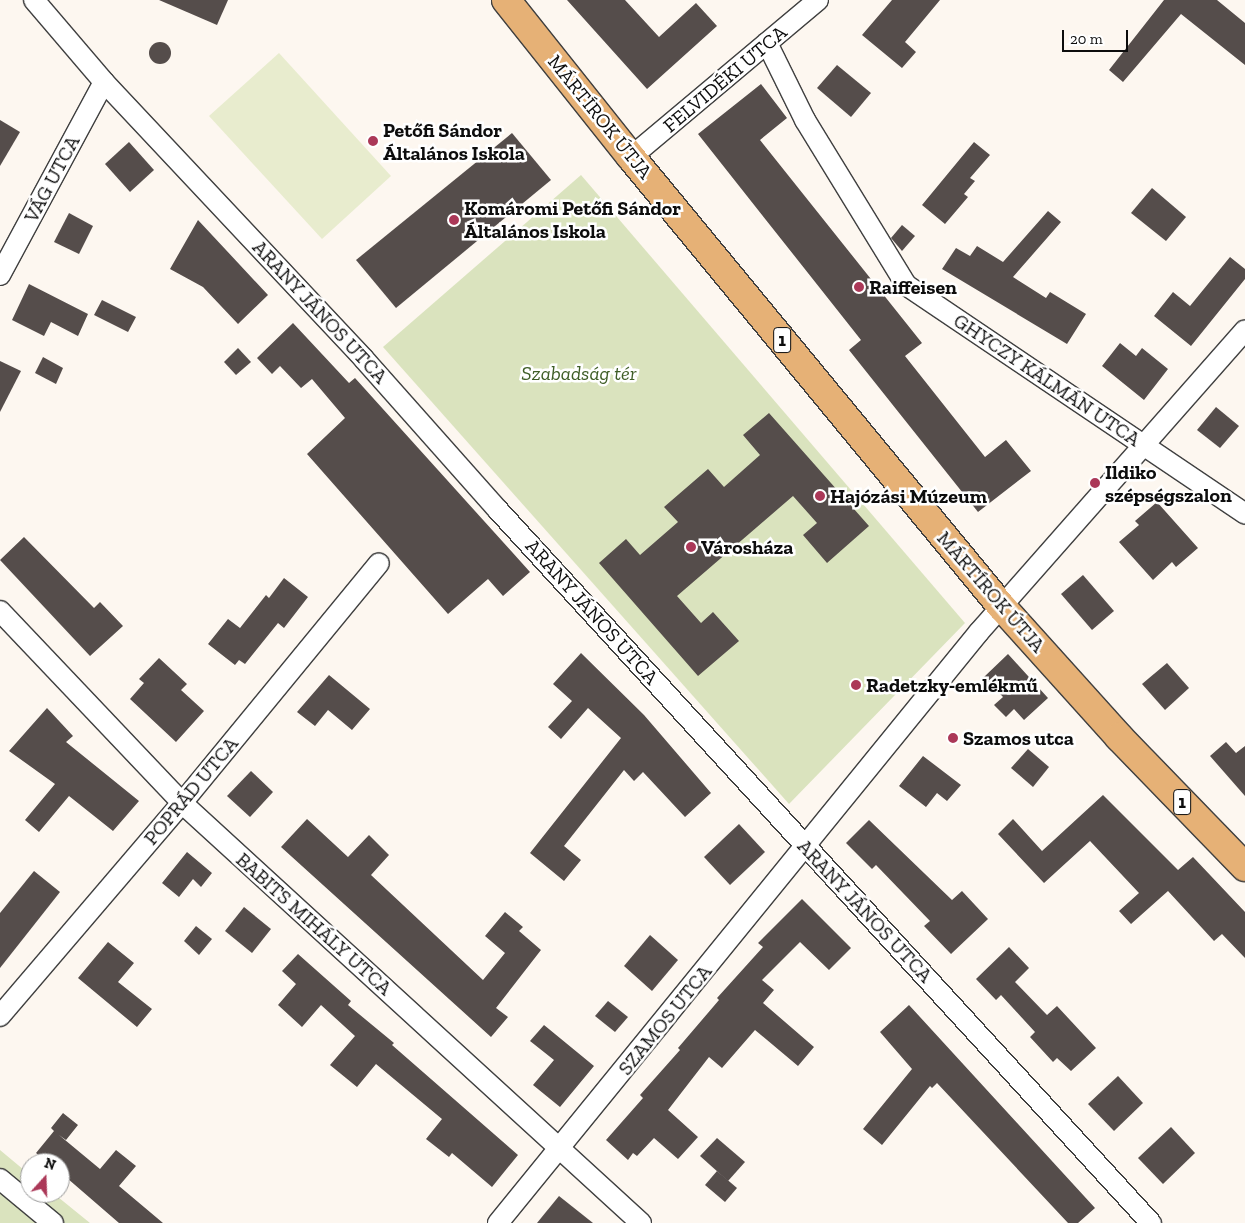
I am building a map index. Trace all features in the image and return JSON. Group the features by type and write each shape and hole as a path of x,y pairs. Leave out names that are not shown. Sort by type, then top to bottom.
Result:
{"main road":[{"name":"MÁRTÍROK ÚTJA","path":"506,0 631,157 1002,607 1119,737 1245,867"}],"street":[{"name":"ARANY JÁNOS UTCA","path":"34,0 104,82 364,359 806,848 1151,1223"},
{"name":"FELVIDÉKI UTCA","path":"631,157 818,0"},
{"name":"GHYCZY KÁLMÁN UTCA","path":"767,43 805,120 906,285 1245,514"},
{"name":"VÁG UTCA","path":"0,275 104,82"},
{"name":"SZAMOS UTCA","path":"498,1223 1002,607 1146,446 1245,330"},
{"name":"POPRÁD UTCA","path":"0,1016 182,803 379,563"},
{"name":"BABITS MIHÁLY UTCA","path":"0,610 182,803 641,1223"},
{"path":"0,1179 53,1223"}],"green space":[{"path":"279,53 391,176 322,239 209,116"},
{"name":"Szabadság tér","path":"581,175 965,623 789,804 383,347"},
{"path":"0,1150 20,1167 20,1203 65,1203 90,1223 0,1223"}],"building":[{"path":"159,0 228,0 217,25"},
{"path":"567,0 625,0 659,37 696,3 717,26 647,89"},
{"path":"892,0 940,0 905,42 916,52 902,68 862,35"},
{"path":"1164,0 1217,0 1245,23 1245,65 1181,14 1123,82 1109,70"},
{"path":"156,42 164,42 171,49 171,57 164,64 156,64 149,57 149,49"},
{"path":"837,65 871,93 851,117 817,88"},
{"path":"761,84 787,118 760,140 922,343 905,356 985,457 1006,440 1031,471 978,512 849,350 861,340 698,134"},
{"path":"0,120 20,132 0,166"},
{"name":"Komáromi Petőfi Sándor Általános Iskola","path":"512,133 551,180 396,308 356,260"},
{"path":"129,142 154,170 130,192 105,164"},
{"path":"974,142 990,155 970,178 975,181 964,194 968,197 945,224 922,205"},
{"path":"1152,188 1186,217 1166,241 1131,213"},
{"path":"1048,211 1061,222 1013,277 1046,298 1050,292 1086,314 1067,344 942,269 956,248 970,256 977,246 1003,262"},
{"path":"69,213 93,226 79,254 54,242"},
{"path":"198,220 268,295 238,324 203,287 170,269"},
{"path":"902,225 915,236 902,251 891,238"},
{"path":"1230,257 1245,269 1245,279 1191,346 1154,316 1173,292 1190,306"},
{"path":"29,284 88,314 78,336 51,322 44,336 12,320"},
{"path":"102,300 136,317 128,332 94,315"},
{"path":"293,323 349,383 355,378 530,572 503,596 488,579 448,614 307,454 345,418 312,379 301,388 280,366 272,374 257,358"},
{"path":"1120,343 1136,356 1142,348 1168,369 1144,400 1102,366"},
{"path":"238,348 251,362 236,375 224,362"},
{"path":"43,357 63,368 56,384 35,373"},
{"path":"0,361 21,371 0,412"},
{"path":"1216,407 1239,426 1220,448 1197,430"},
{"name":"Városháza","path":"769,413 869,526 827,563 803,535 817,523 793,496 677,596 701,623 713,612 739,641 698,676 599,563 626,539 640,555 678,522 664,507 708,469 724,487 760,455 743,435"},
{"path":"1157,502 1198,548 1176,567 1172,562 1153,580 1119,542 1139,525 1135,521"},
{"path":"24,537 94,608 100,602 123,626 90,656 0,560"},
{"path":"1083,575 1114,611 1092,630 1061,594"},
{"path":"284,578 308,597 284,628 278,623 245,664 239,660 235,665 208,644 228,619 240,628 266,595 269,598"},
{"path":"581,653 644,715 711,793 685,817 643,772 634,781 624,770 564,846 581,860 564,881 530,853 621,738 588,708 561,739 548,727 572,701 553,684"},
{"path":"1008,654 1048,698 1024,720 1014,709 1006,717 994,705 1003,697 984,677"},
{"path":"159,658 187,684 181,690 204,711 176,742 130,699 144,683 139,679"},
{"path":"1167,663 1189,688 1165,710 1142,684"},
{"path":"329,675 370,709 352,730 328,710 315,726 297,712"},
{"path":"47,708 73,736 66,742 139,801 113,831 69,796 39,832 25,820 55,784 9,751"},
{"path":"1226,742 1236,753 1245,746 1245,796 1210,756"},
{"path":"1028,749 1049,767 1033,787 1011,768"},
{"path":"923,756 961,785 947,801 937,793 926,807 899,786"},
{"path":"251,771 273,792 250,817 227,796"},
{"path":"1103,795 1178,870 1193,857 1245,912 1245,958 1222,934 1214,941 1168,891 1131,924 1119,911 1139,893 1090,841 1044,883 998,834 1013,819 1042,851"},
{"path":"307,819 348,857 369,835 389,855 371,875 483,980 505,953 485,936 505,912 523,927 519,931 541,950 496,1008 508,1017 491,1037 281,847"},
{"path":"869,820 952,900 962,891 988,919 951,954 924,926 930,921 876,865 872,869 846,843"},
{"path":"739,824 765,852 730,885 704,857"},
{"path":"187,852 212,873 201,887 193,879 179,897 162,883"},
{"path":"34,871 60,892 0,968 0,913"},
{"path":"802,899 851,948 829,970 800,942 762,980 774,990 763,1003 814,1047 798,1066 755,1030 722,1068 709,1057 668,1110 698,1137 678,1159 654,1138 637,1156 633,1153 628,1160 606,1140 643,1098 640,1095 680,1050 678,1048 719,1000 717,998 763,947 758,943"},
{"path":"244,907 271,929 252,953 225,931"},
{"path":"196,926 212,939 199,955 184,941"},
{"path":"650,935 678,960 652,991 624,966"},
{"path":"108,942 134,963 118,982 152,1009 137,1027 78,978"},
{"path":"1009,947 1029,968 1015,982 1047,1015 1057,1006 1096,1048 1071,1071 1057,1058 1053,1062 1030,1037 1035,1032 1001,995 996,1000 976,979"},
{"path":"298,954 351,1001 348,1005 394,1043 392,1045 518,1155 492,1187 452,1153 449,1157 426,1139 442,1119 376,1064 357,1087 330,1065 355,1036 321,1005 302,1027 278,1005 296,984 282,971"},
{"path":"608,1001 628,1017 615,1032 595,1016"},
{"path":"909,1005 1095,1208 1078,1223 1068,1223 937,1083 932,1088 930,1086 882,1145 863,1129 912,1069 880,1032"},
{"path":"544,1025 594,1066 560,1107 533,1085 554,1060 530,1041"},
{"path":"1118,1076 1143,1103 1114,1131 1088,1104"},
{"path":"63,1113 78,1125 66,1140 59,1135 100,1169 116,1150 136,1166 119,1186 163,1223 119,1223 70,1181 70,1153 36,1153 54,1131 51,1128"},
{"path":"1171,1127 1195,1153 1163,1184 1138,1158"},
{"path":"717,1138 745,1162 728,1181 700,1156"},
{"path":"717,1171 737,1188 725,1202 705,1185"},
{"path":"559,1196 593,1223 537,1223"}],"place":[{"name":"Petőfi Sándor Általános Iskola","path":"373,141"},
{"name":"Komáromi Petőfi Sándor Általános Iskola","path":"454,220"},
{"name":"Raiffeisen","path":"859,287"},
{"name":"Ildiko szépségszalon","path":"1095,483"},
{"name":"Hajózási Múzeum","path":"820,496"},
{"name":"Városháza","path":"691,547"},
{"name":"Radetzky-emlékmű","path":"856,685"},
{"name":"Szamos utca","path":"953,738"}]}
